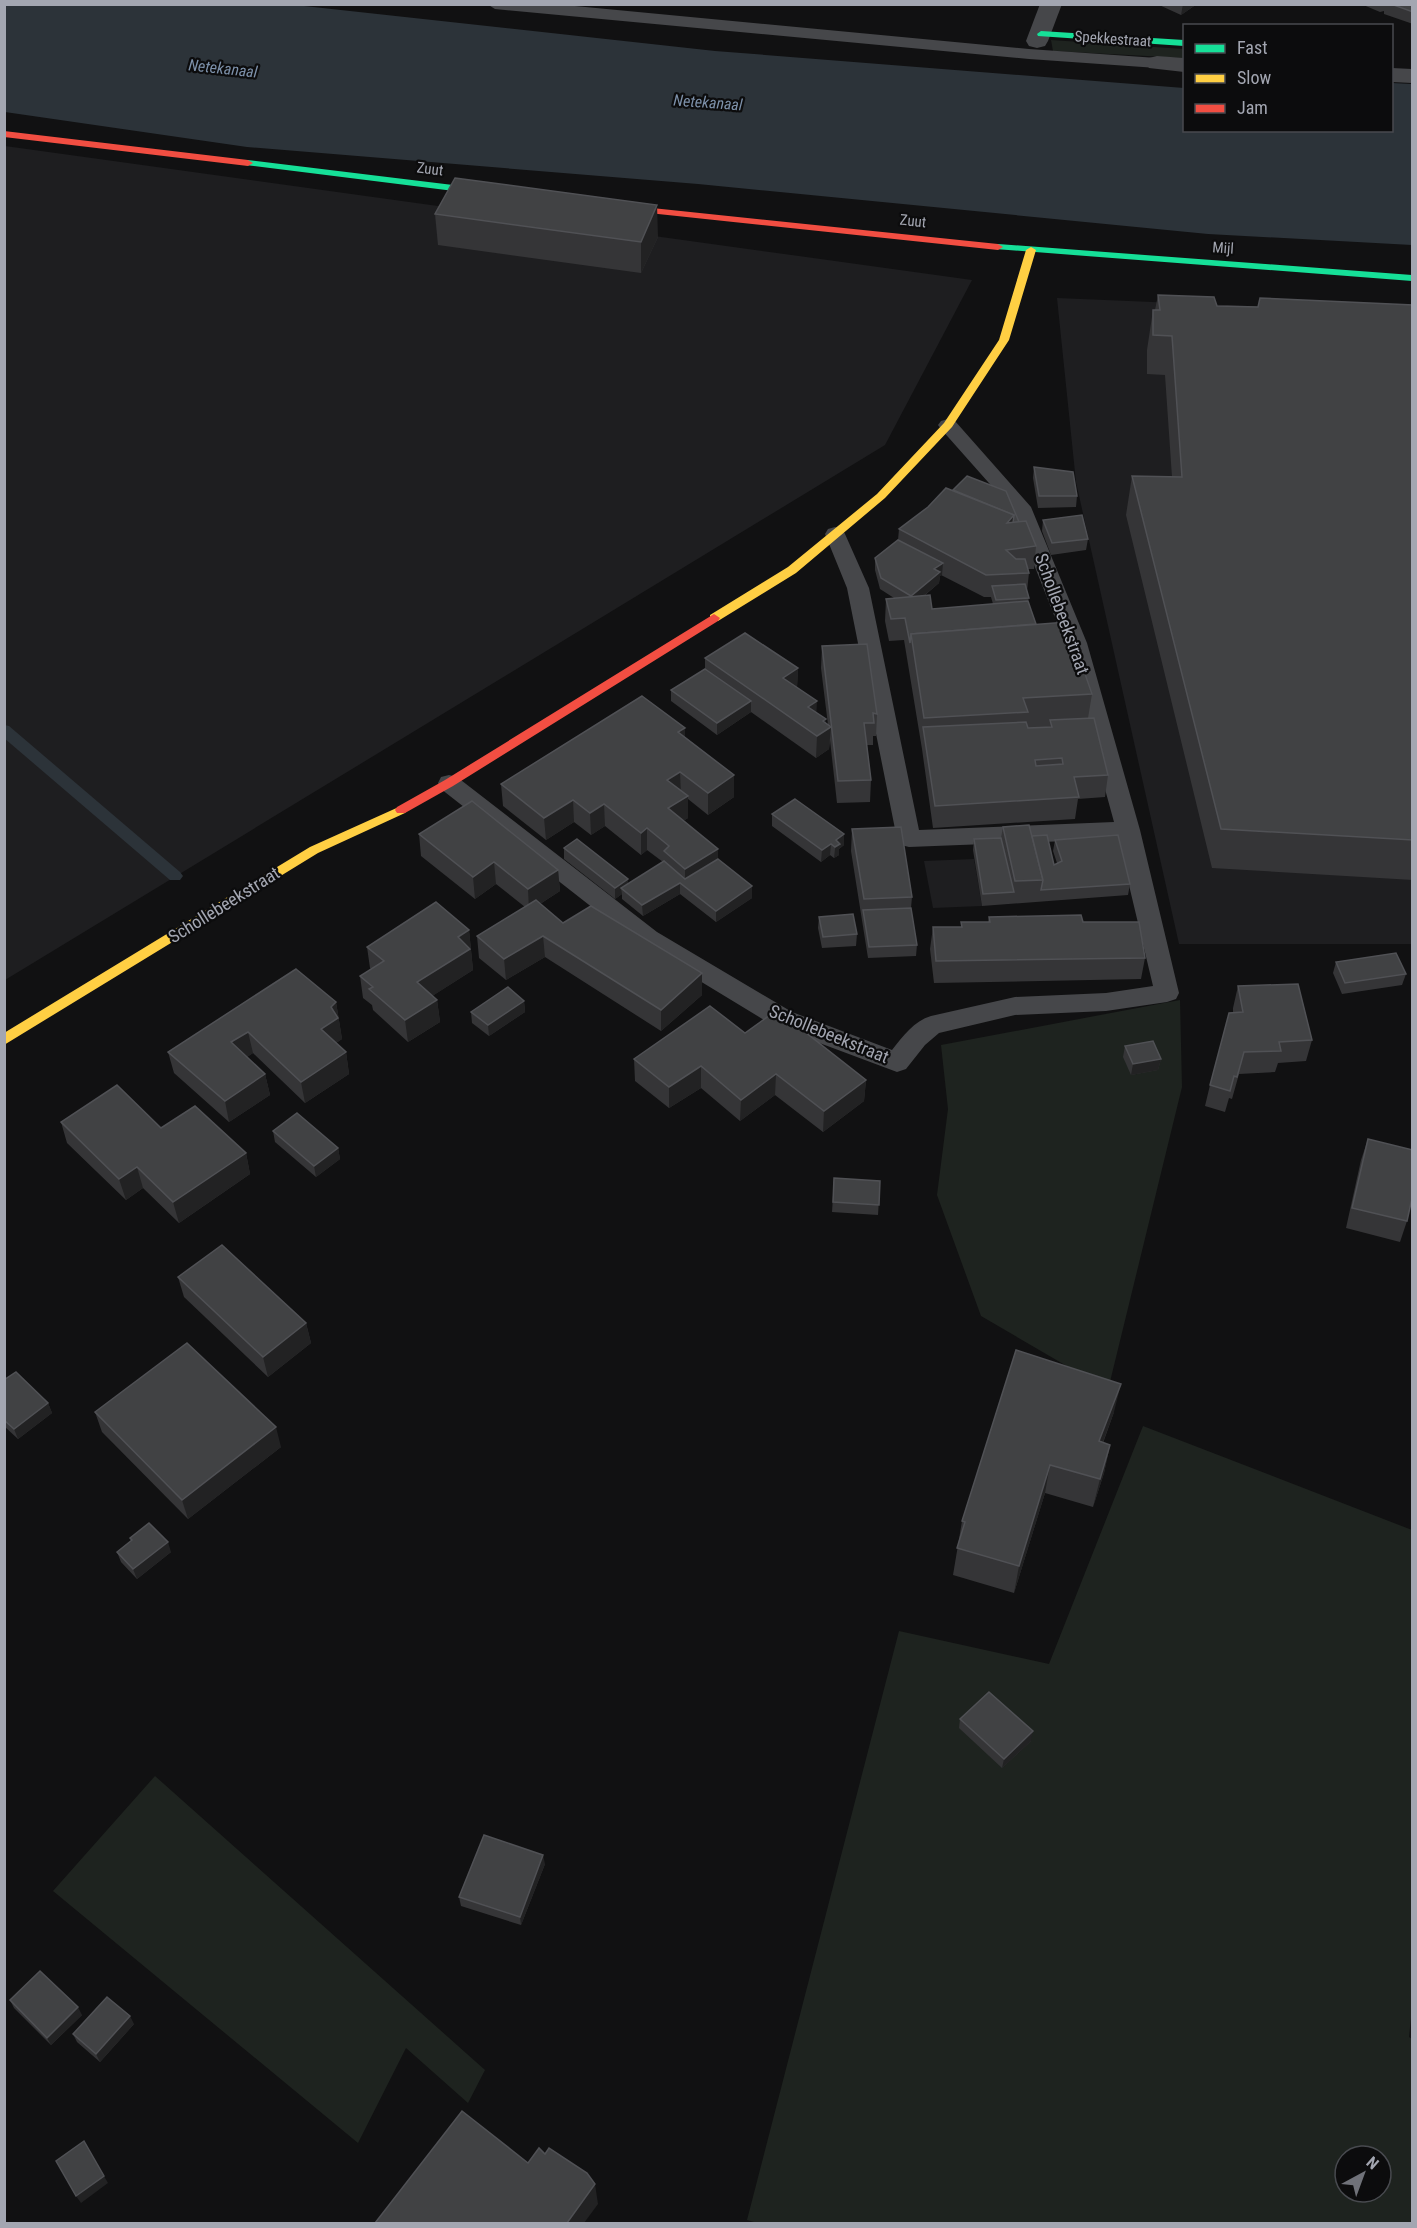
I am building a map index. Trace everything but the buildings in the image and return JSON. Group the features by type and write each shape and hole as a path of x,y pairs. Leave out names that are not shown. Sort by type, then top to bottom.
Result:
{"street":[{"path":"1039,38 1052,4"},
{"name":"Spekkestraat","path":"1039,38 1183,44"},
{"path":"1393,57 1413,58"},
{"path":"1158,63 1183,65"},
{"path":"1393,75 1413,76"},
{"name":"Zuut","path":"4,134 505,194"},
{"name":"Zuut","path":"599,205 1031,250"},
{"name":"Mijl","path":"1031,250 1413,278"},
{"name":"Schollebeekstraat","path":"4,1040 314,850 413,804 449,783 792,570 881,496 948,425 1004,340 1031,250"}],"lane":[{"path":"495,4 1029,54 1158,63"},
{"name":"Schollebeekstraat","path":"449,783 648,938 783,1019 897,1062 916,1038 932,1025 1015,1006 1106,1002 1167,993 1128,830 1076,643 1022,507 948,425"},
{"path":"835,534 858,588 909,839 1128,830"}],"shaded area":[{"path":"1051,40 1183,49 1183,58 1053,51"},
{"path":"5,146 972,280 885,445 5,980"},
{"path":"1057,298 1412,313 1412,944 1179,944 1076,482"},
{"path":"974,859 982,906 933,908 924,861"},
{"path":"1180,1000 1182,1087 1108,1390 981,1316 937,1195 948,1109 941,1045"},
{"path":"1143,1426 1412,1530 1412,2009 1409,2037 1412,2039 1412,2223 761,2224 747,2220 899,1631 1049,1664"},
{"path":"155,1776 485,2070 468,2103 406,2048 358,2143 53,1891"}],"water":[{"name":"Netekanaal","path":"5,4 295,5 715,51 1183,88 1183,132 1393,132 1393,83 1412,84 1412,245 1208,234 698,184 247,147 5,112"}],"waterway":[{"path":"4,730 175,876"}],"traffic: fast":[{"path":"1041,34 1183,43"},
{"path":"248,163 494,193"},
{"path":"998,247 1412,278"}],"traffic: slow":[{"path":"714,618 792,570 881,496 948,425 1004,340 1031,250"},
{"path":"4,1040 314,850 401,810"}],"traffic: jam":[{"path":"4,134 248,163"},
{"path":"614,207 998,247"},
{"path":"401,810 449,783 714,618"}]}
